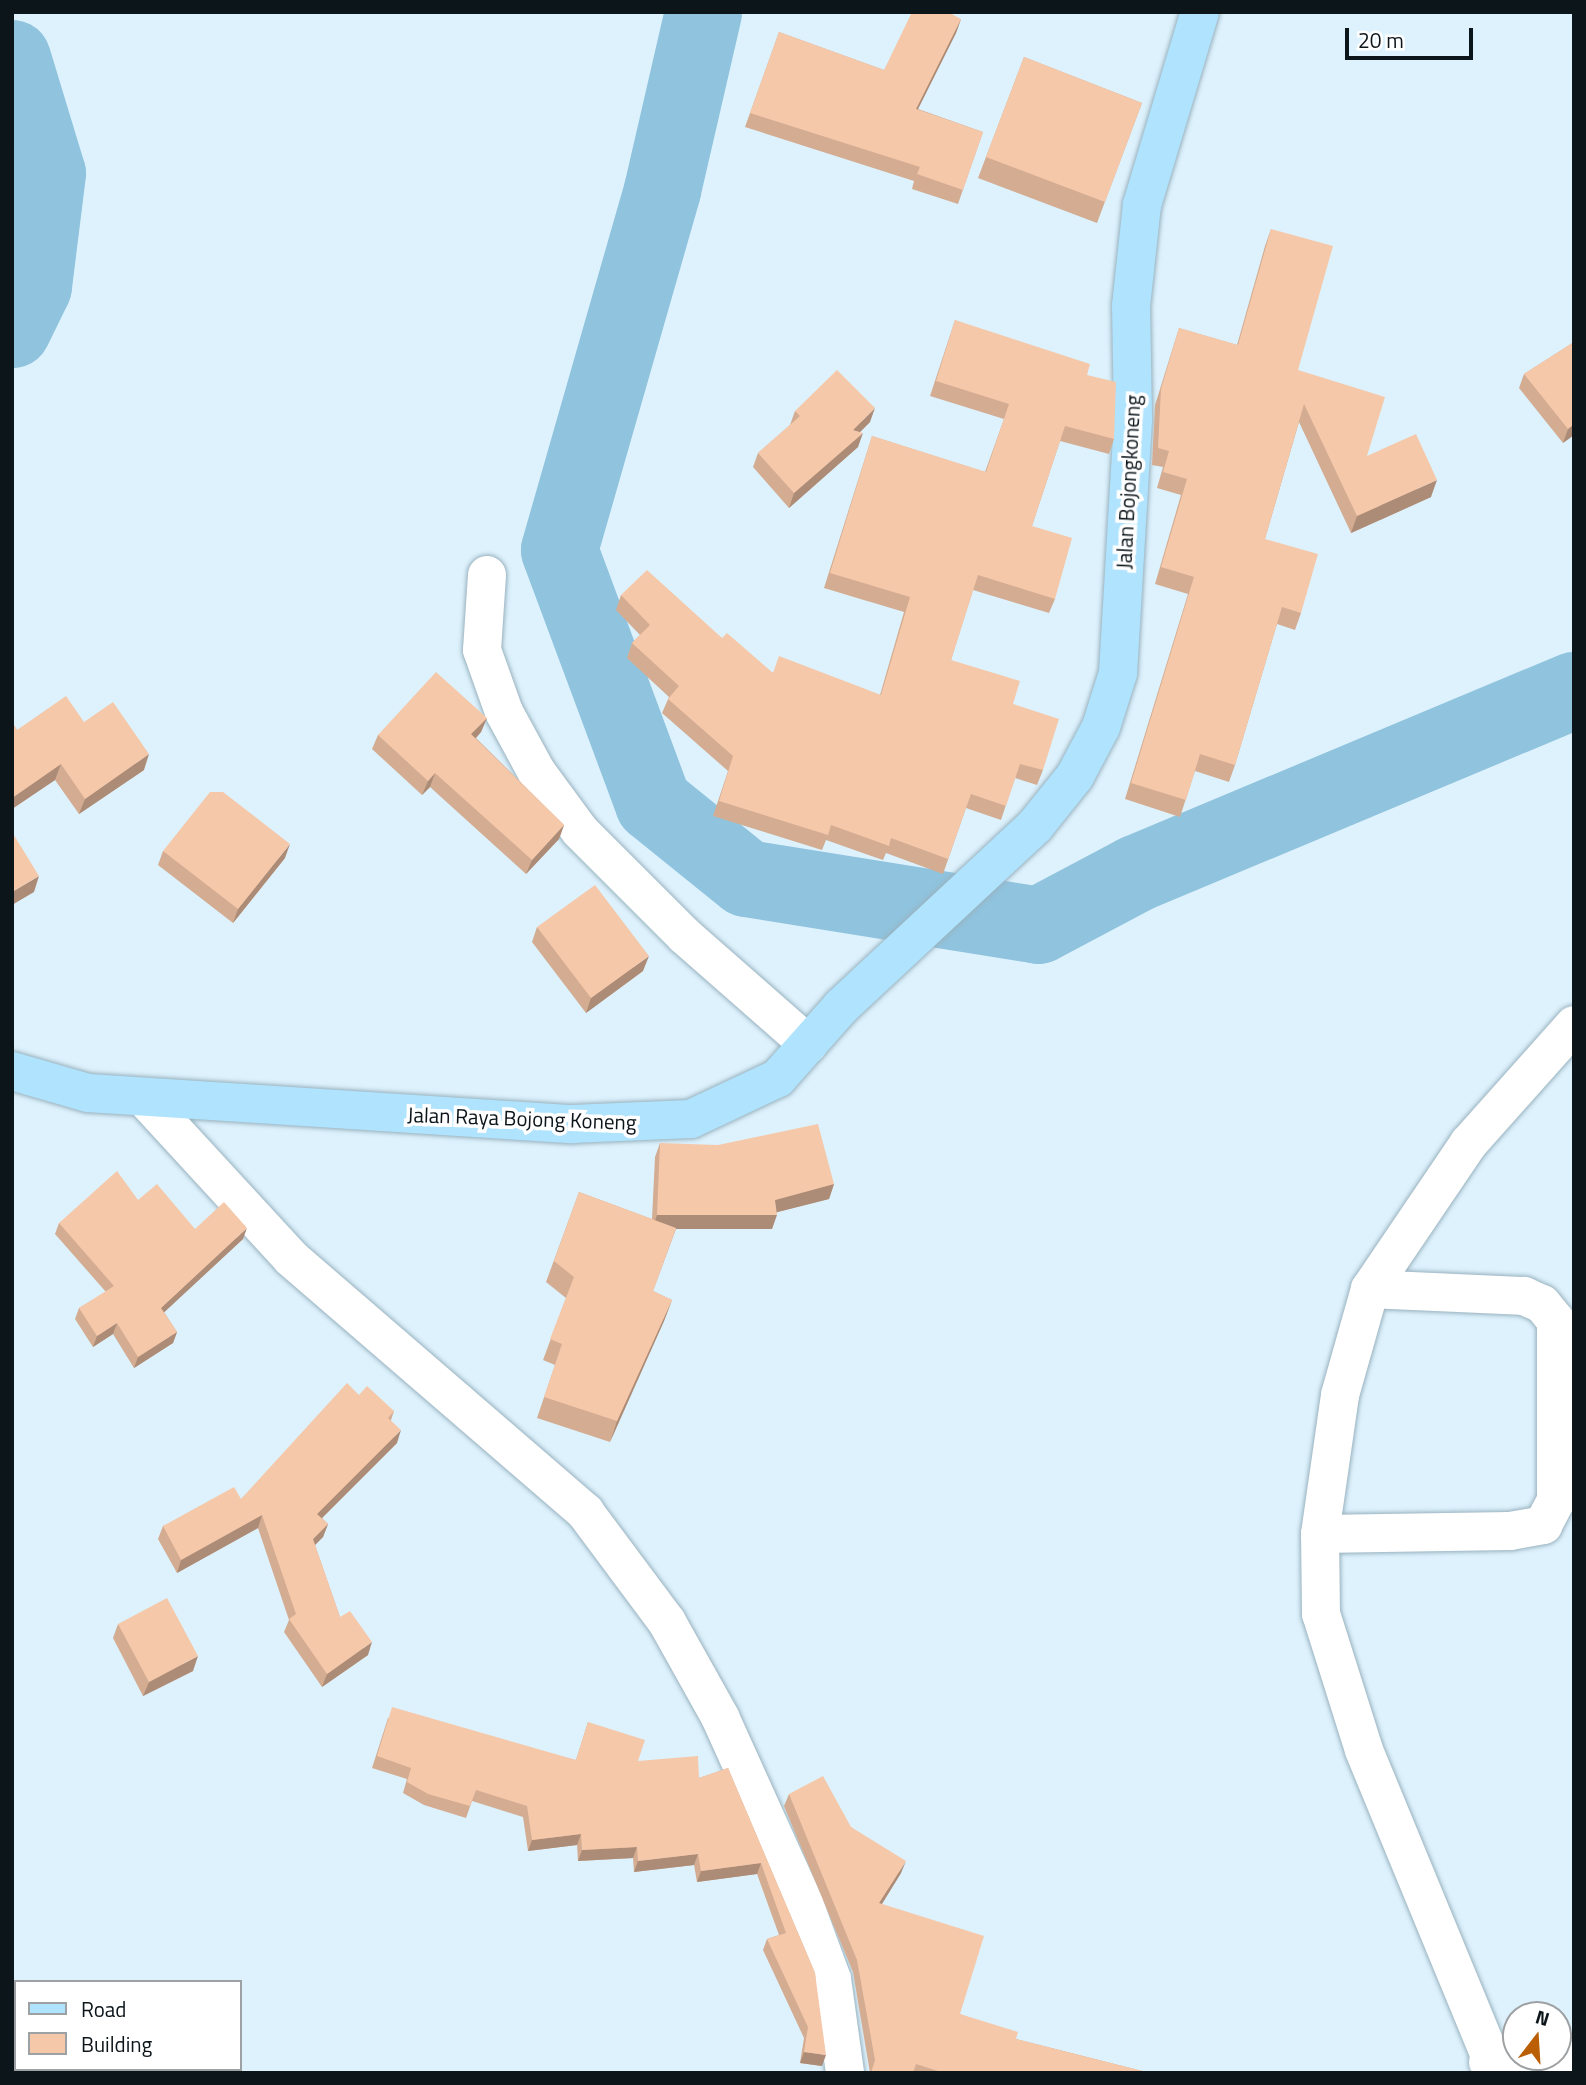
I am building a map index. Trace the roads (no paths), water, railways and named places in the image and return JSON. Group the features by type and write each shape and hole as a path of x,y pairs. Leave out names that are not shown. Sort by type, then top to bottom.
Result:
{"main road":[{"name":"Jalan Bojongkoneng","path":"950,900 1035,826 1075,776 1101,727 1118,673 1133,418 1131,306 1142,205 1200,12"},
{"name":"Jalan Raya Bojong Koneng","path":"12,1072 88,1094 144,1098 639,1123 691,1119 742,1100 778,1078 842,1006 950,900"}],"street":[{"path":"487,575 482,650 504,712 536,771 580,831 685,936 808,1044"},
{"path":"1574,1025 1469,1143 1370,1289 1340,1395 1320,1534 1321,1614 1360,1738 1493,2067 1574,2057"},
{"path":"144,1098 291,1258 585,1512 667,1622 720,1717 804,1903 832,1979 845,2073"},
{"path":"1320,1534 1510,1531 1543,1525 1556,1501 1556,1321 1542,1304 1524,1296 1370,1289"}],"waterway":[{"path":"703,12 662,190 559,550 653,803 746,878 1038,925 1136,873 1574,690"},
{"path":"12,58 47,173 33,286 12,329"}]}
